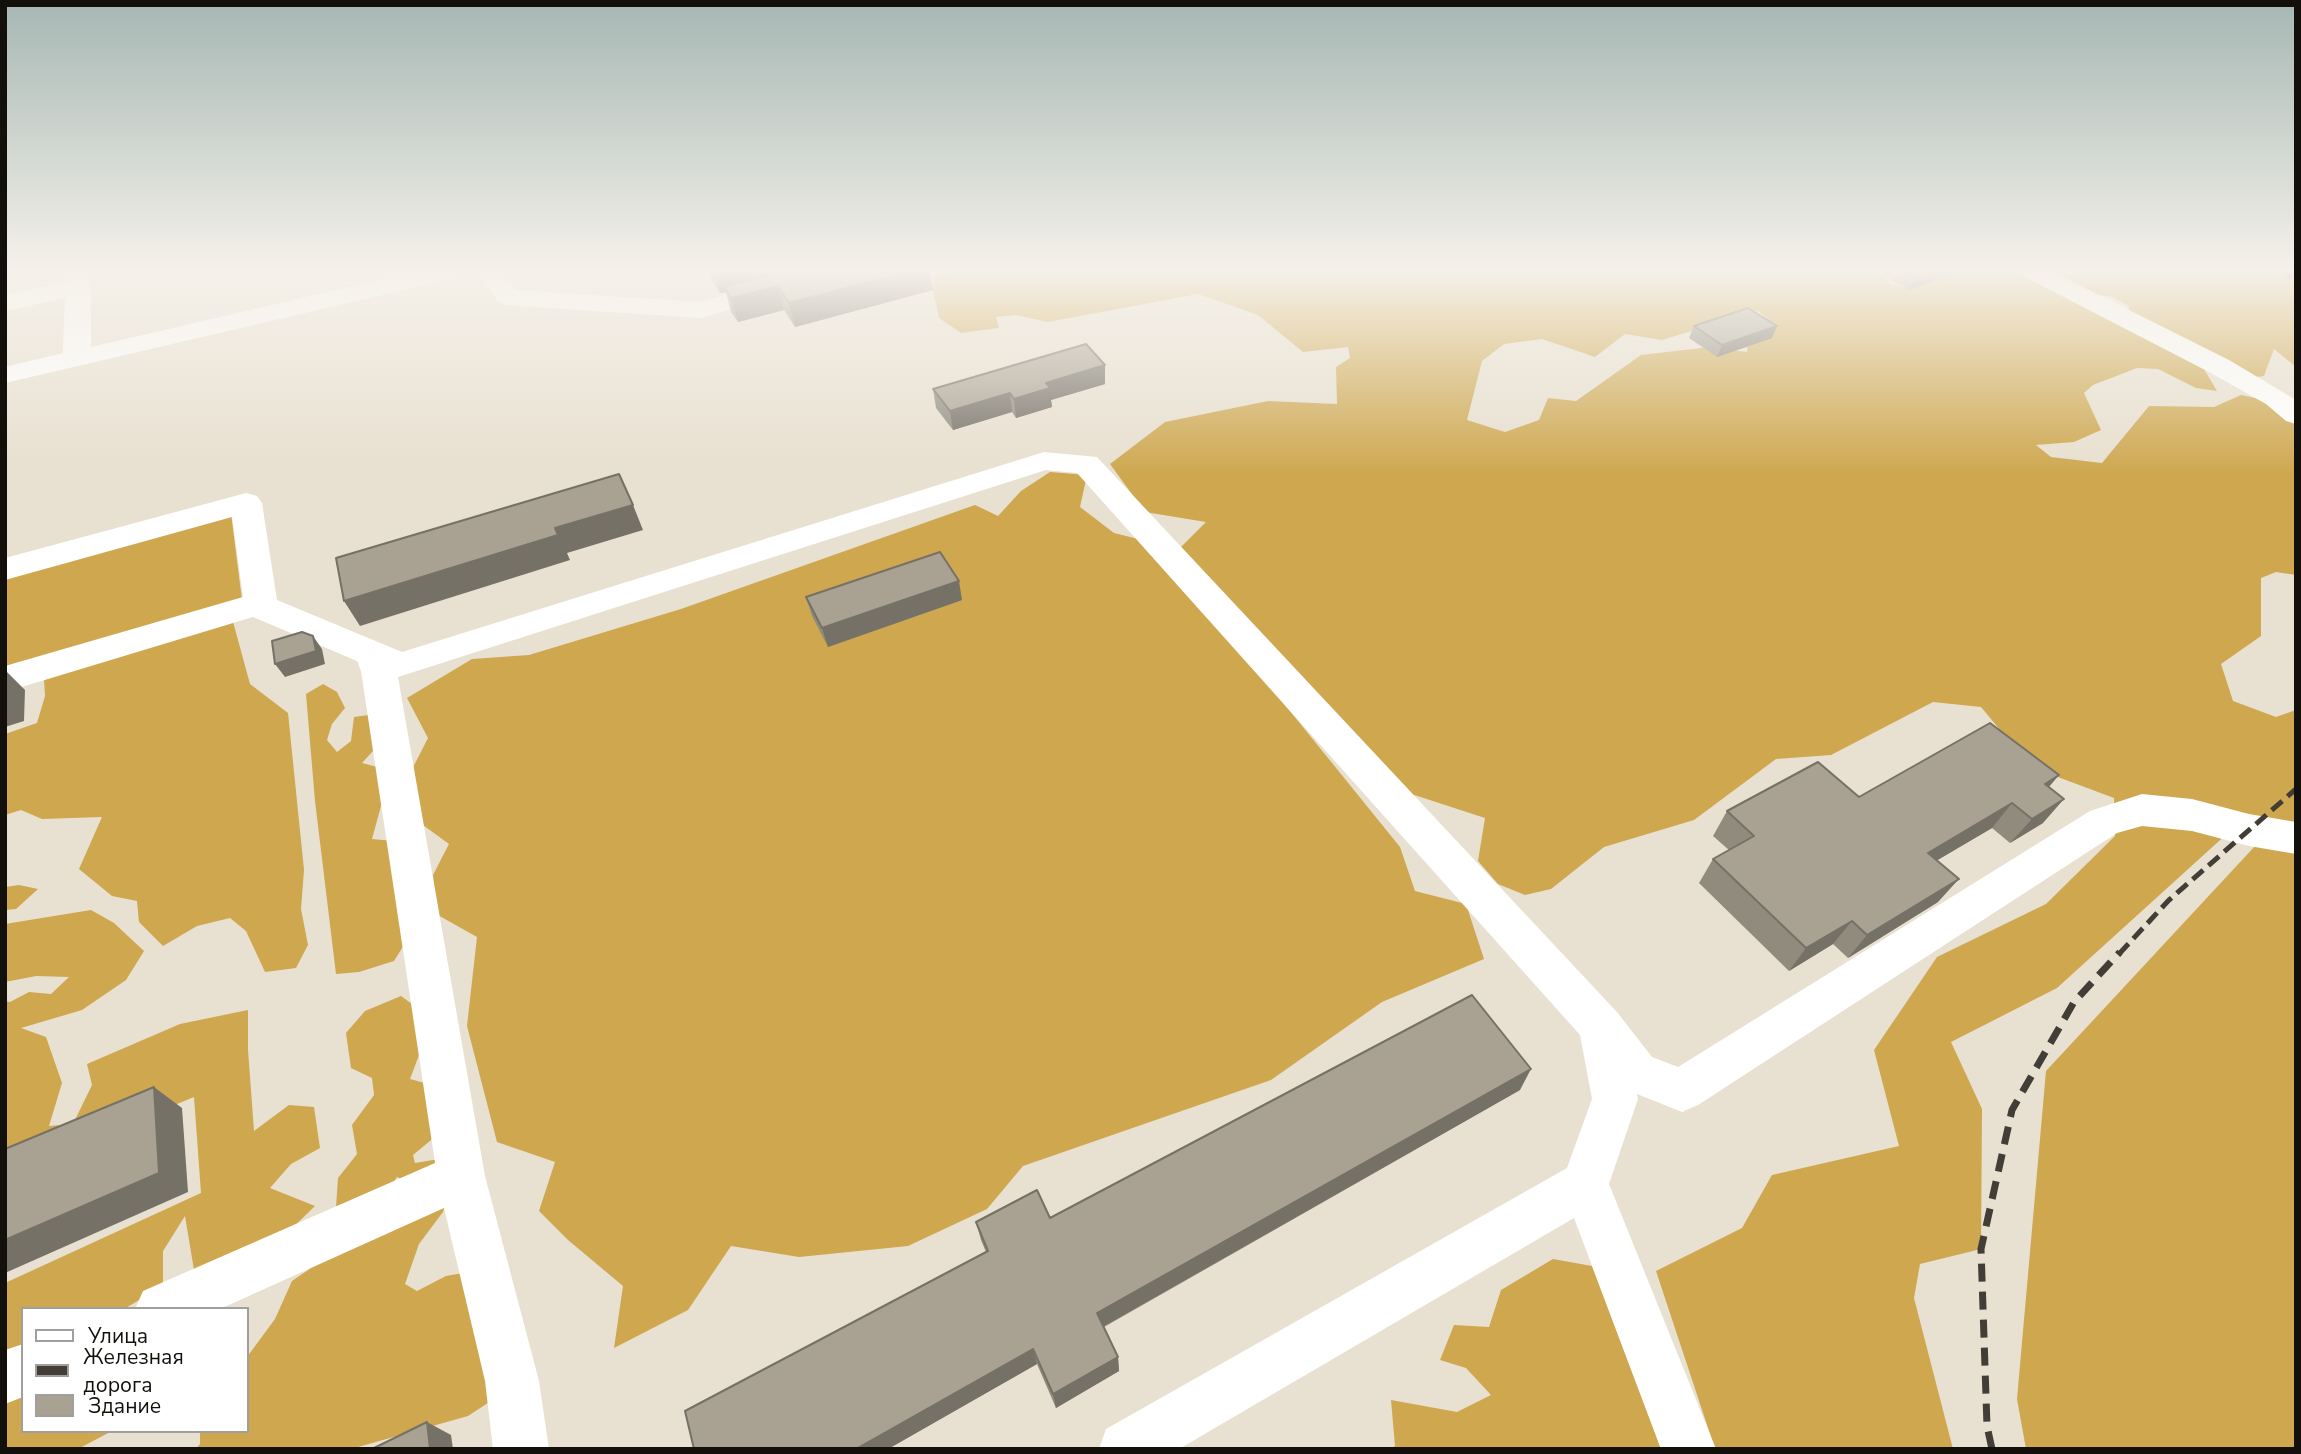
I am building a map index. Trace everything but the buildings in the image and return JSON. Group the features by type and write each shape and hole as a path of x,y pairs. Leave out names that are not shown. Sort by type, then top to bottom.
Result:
{"lane":[{"path":"77,340 77,358"},
{"path":"5,375 155,340"},
{"path":"2168,340 2276,398 2296,415"},
{"path":"5,569 246,503 261,607 400,665 1044,461 1086,464 1601,1026 1636,1072 1682,1090 2104,822 2142,810 2192,815 2249,830 2296,838"},
{"path":"5,679 261,603"},
{"path":"372,654 379,671 461,1176 512,1381 521,1449"},
{"path":"1126,1449 1585,1184 1615,1099 1601,1026"},
{"path":"166,1307 461,1176"},
{"path":"1585,1184 1689,1449"}],"shaded area":[{"path":"1288,340 1536,340 1504,344 1482,361 1467,420 1505,432 1539,420 1548,398 1576,401 1641,355 1710,347 1747,352 1748,340 2159,340 2204,369 2217,391 2196,388 2158,369 2137,368 2093,385 2084,393 2101,430 2074,442 2036,445 2051,457 2102,463 2149,406 2214,407 2241,395 2265,400 2296,421 2296,575 2276,572 2261,578 2261,636 2221,664 2233,701 2276,717 2296,710 2296,1449 2026,1449 2017,1399 2046,1071 2269,831 2240,822 2057,988 1951,1042 1982,1109 1981,1249 1920,1264 1914,1298 1953,1449 1715,1449 1656,1271 1742,1228 1772,1175 1899,1146 1874,1050 1937,957 2046,904 2115,836 2114,798 2031,767 1981,707 1933,702 1831,755 1776,759 1694,820 1604,847 1551,889 1525,895 1498,884 1478,861 1485,818 1399,790 1180,548 1206,522 1145,512 1110,464 1165,422 1268,401 1337,404 1336,367 1350,358 1348,347 1303,352"},
{"path":"1545,340 1617,340 1595,357"},
{"path":"2175,340 2296,340 2296,367 2274,349 2264,376 2248,378"},
{"path":"1050,472 1087,475 1080,507 1114,533 1154,543 1400,847 1415,891 1466,904 1484,959 1382,1002 1271,1080 1023,1166 987,1209 908,1246 799,1257 731,1246 688,1310 614,1348 623,1286 568,1240 539,1211 555,1162 497,1142 467,1026 477,937 436,914 433,875 449,844 416,820 403,787 428,738 407,698 472,659 529,655 681,609 975,505 998,516 1021,491"},
{"path":"231,513 242,600 5,672 5,575"},
{"path":"232,618 250,684 288,713 304,870 301,909 308,945 296,968 265,972 246,931 230,918 197,926 163,946 139,922 137,901 112,896 79,869 102,817 42,819 21,810 5,815 5,734 37,723 45,696 44,679"},
{"path":"323,684 337,692 345,708 332,724 327,740 337,752 351,741 354,717 376,714 383,740 362,763 381,768 387,784 372,839 394,841 409,937 394,961 359,972 336,974 315,801 306,694"},
{"path":"19,885 38,889 16,909 5,910 5,887"},
{"path":"91,910 114,923 144,951 126,980 82,1010 21,1028 46,1037 62,1083 49,1126 73,1124 92,1085 87,1064 180,1024 248,1010 254,1131 289,1105 314,1107 320,1148 291,1164 270,1188 315,1206 281,1239 195,1276 185,1216 163,1251 163,1286 127,1307 21,1307 21,1356 5,1362 5,1283 201,1193 194,1097 5,1175 5,1001 10,1002 29,992 51,994 69,977 36,976 5,982 5,924"},
{"path":"401,996 416,1007 422,1047 410,1079 432,1085 436,1136 413,1155 415,1163 445,1158 407,1181 397,1177 378,1205 336,1207 338,1178 357,1154 352,1125 374,1095 372,1078 351,1068 346,1033 365,1011"},
{"path":"450,1189 443,1212 419,1244 405,1284 417,1291 446,1276 463,1273 500,1395 468,1416 351,1449 196,1449 200,1444 200,1433 248,1433 248,1356 275,1319 292,1281"},
{"path":"1553,1259 1592,1266 1661,1449 1391,1449 1395,1446 1391,1400 1457,1412 1491,1395 1466,1368 1440,1360 1454,1325 1489,1327 1501,1290"},
{"path":"21,1382 21,1433 108,1433 78,1449 5,1449 5,1389"}],"railway":[{"path":"2119,954 2169,900 2296,789"},
{"path":"1992,1449 1987,1426 1981,1249 2012,1110 2074,1002 2120,952"}]}
